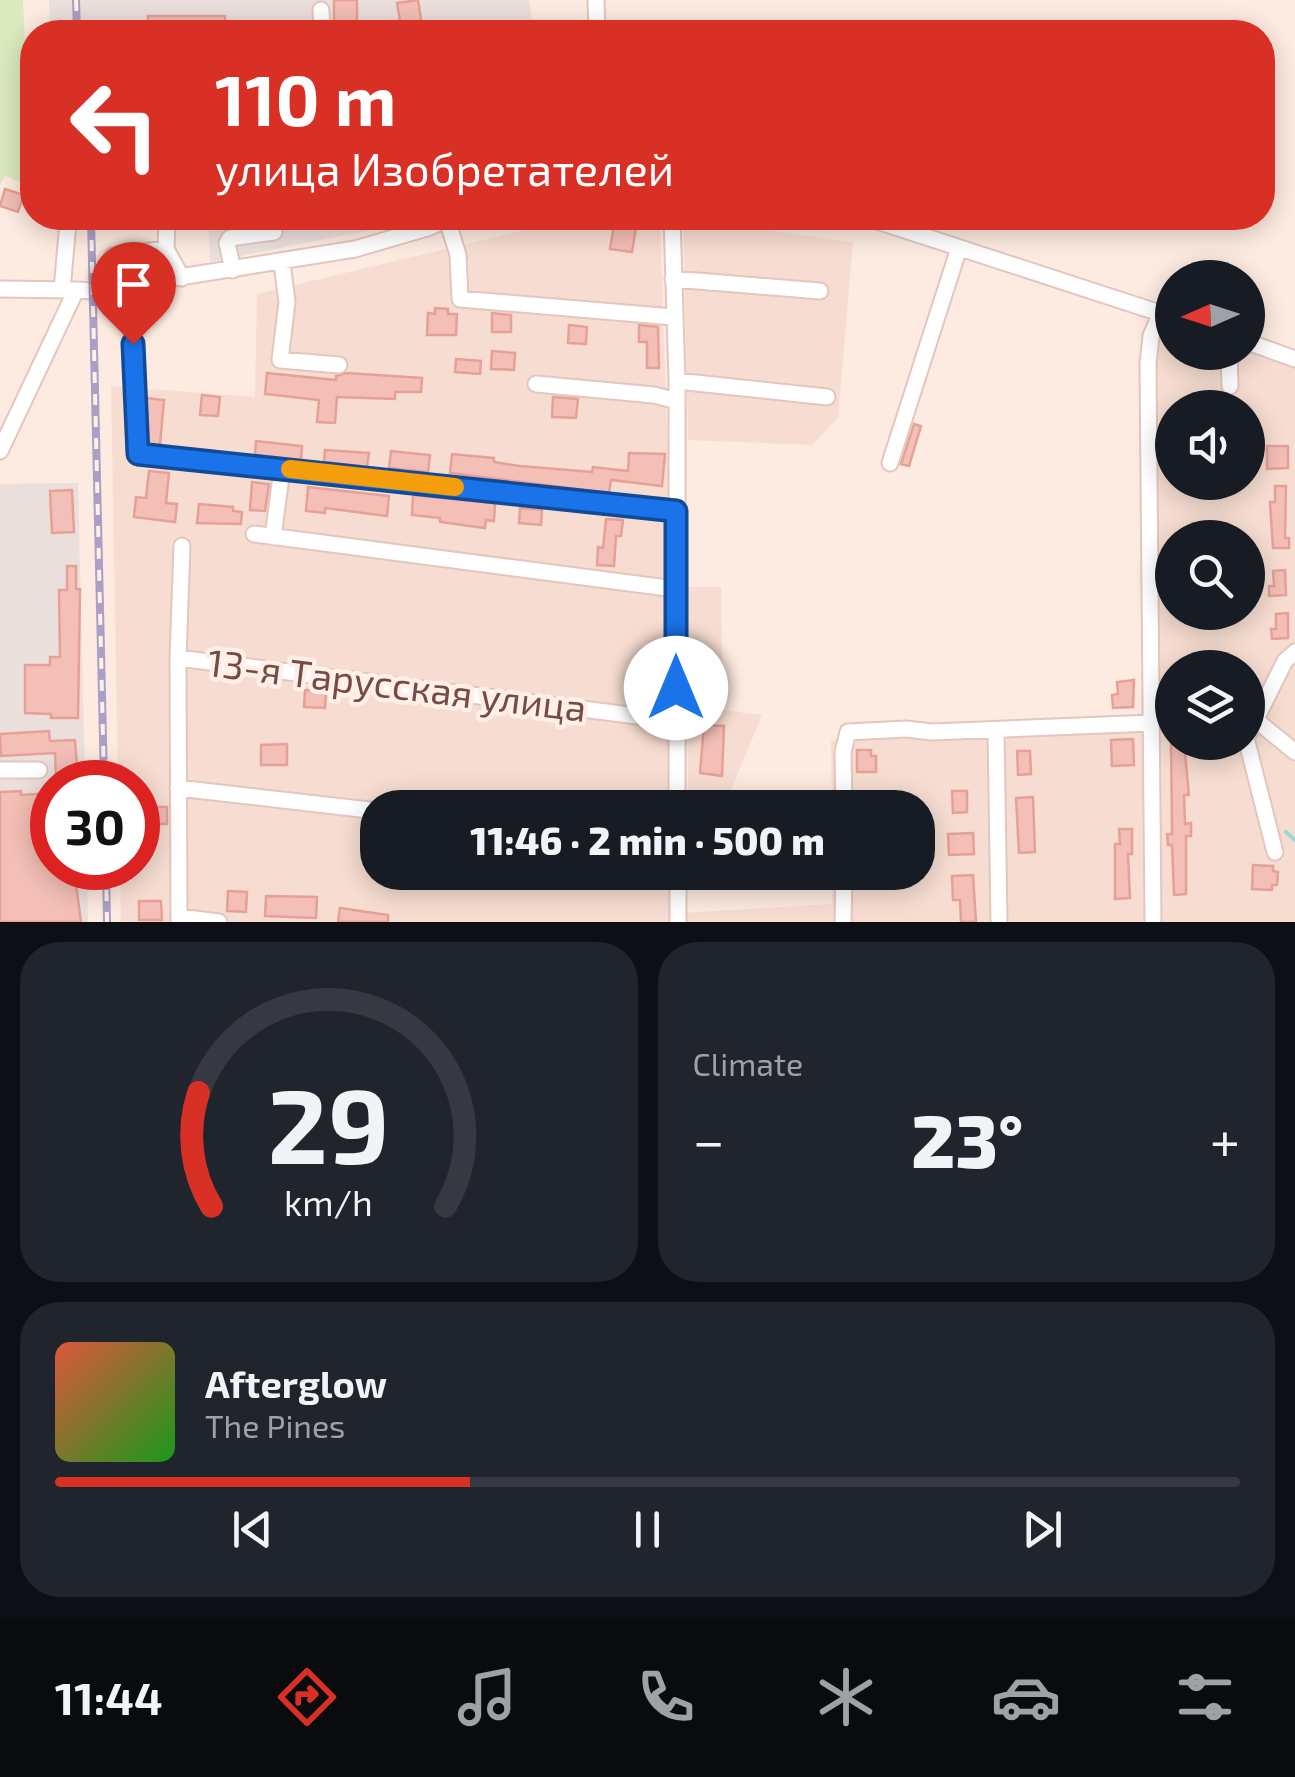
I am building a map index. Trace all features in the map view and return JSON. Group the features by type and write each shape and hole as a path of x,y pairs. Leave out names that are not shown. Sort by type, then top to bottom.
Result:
{"street":[{"path":"322,10 322,20"},
{"path":"0,451 69,290 68,230"},
{"path":"167,230 166,249 182,278"},
{"path":"0,289 102,290 282,263 355,249 420,230"},
{"path":"451,230 458,256 460,300 673,317"},
{"path":"672,230 677,381 677,790"},
{"path":"904,230 1155,311"},
{"path":"233,270 230,238 274,232"},
{"path":"890,463 959,248"},
{"path":"102,290 113,256 166,249"},
{"path":"282,263 287,302 280,360 339,365"},
{"path":"673,279 820,291"},
{"path":"135,285 132,307 138,454 676,511"},
{"path":"1154,922 1148,364 1155,332"},
{"path":"1265,348 1295,358"},
{"path":"1230,370 1230,386"},
{"path":"677,381 827,397"},
{"path":"536,384 654,395 677,401"},
{"path":"273,537 282,469"},
{"path":"254,534 676,589"},
{"path":"182,546 178,658 179,920 220,922"},
{"path":"1265,703 1284,661 1295,652"},
{"name":"13-я Тарусская улица","path":"178,658 676,721"},
{"path":"843,790 842,752 848,732 1152,723"},
{"path":"1265,728 1295,752"},
{"path":"996,730 999,922"},
{"path":"1252,760 1275,852"},
{"path":"0,770 30,770"},
{"path":"178,788 360,809"},
{"path":"678,890 678,922"},
{"path":"843,922 844,890"}],"shaded area":[{"path":"49,0 529,0 532,20 50,20"},
{"path":"208,230 371,230 210,262"},
{"path":"525,230 660,230 672,586 672,790 360,790 360,890 672,890 672,922 121,922 120,890 160,890 160,760 118,760 111,386 255,397 257,294"},
{"path":"683,230 768,230 853,242 838,418 812,445 688,440"},
{"path":"1265,355 1295,365 1295,645 1282,655 1265,690 1265,650 1157,650 1157,630 1265,630 1265,520 1157,520 1156,500 1265,500 1265,390 1156,390 1156,370 1265,370"},
{"path":"78,483 84,760 30,760 30,890 87,890 88,922 0,922 0,484"},
{"path":"686,587 721,587 723,710 762,715 731,790 688,790"},
{"path":"1295,659 1295,746 1265,721 1265,712"},
{"path":"1144,730 1147,922 683,922 683,913 832,904 832,890 935,890 935,790 832,790 831,741"},
{"path":"1265,731 1295,757 1295,922 1158,922 1157,760 1265,760"}],"green space":[{"path":"0,0 23,0 20,182 5,176 0,185"}],"building":[{"path":"334,0 357,0 357,20 334,20"},
{"path":"418,0 421,20 400,20 397,3"},
{"path":"148,16 225,16 225,20 148,20"},
{"path":"5,189 20,194 18,212 0,206"},
{"path":"613,230 636,230 632,252 610,249"},
{"path":"435,308 457,314 456,335 427,335 428,313 435,314"},
{"path":"492,313 511,315 511,332 492,332"},
{"path":"569,325 587,327 586,344 568,343"},
{"path":"639,325 658,327 659,368 647,368 647,342 639,342"},
{"path":"492,351 515,353 514,370 491,369"},
{"path":"456,359 481,361 480,374 455,372"},
{"path":"267,373 336,380 336,376 347,373 422,378 421,392 395,392 395,399 337,397 335,423 317,422 319,400 265,394"},
{"path":"202,395 220,397 218,416 200,415"},
{"path":"553,397 578,399 576,418 552,417"},
{"path":"146,398 164,400 160,445 148,444"},
{"path":"914,424 921,426 909,466 901,464"},
{"path":"256,441 302,446 301,460 255,455"},
{"path":"1267,446 1288,446 1288,468 1267,469"},
{"path":"325,450 369,453 367,467 324,462"},
{"path":"391,451 430,455 428,472 389,468"},
{"path":"629,453 665,454 662,486 611,480 609,493 450,473 452,454 494,458 494,462 520,466 592,472 593,467 628,471"},
{"path":"149,471 169,473 166,503 177,504 175,522 134,517 136,497 146,498"},
{"path":"252,482 269,484 265,511 250,510"},
{"path":"1275,486 1286,486 1285,538 1289,538 1289,548 1273,548 1270,502 1275,502"},
{"path":"308,487 389,496 387,516 325,508 325,513 306,511"},
{"path":"72,490 74,532 52,533 50,491"},
{"path":"413,495 495,503 494,521 486,520 485,528 412,515"},
{"path":"199,504 233,507 233,511 242,512 241,524 197,523"},
{"path":"520,508 542,510 541,525 519,523"},
{"path":"606,519 623,520 621,536 616,536 614,566 597,565"},
{"path":"67,566 76,566 76,589 80,589 78,718 25,713 25,665 50,665 50,657 60,657 59,590 67,590"},
{"path":"1285,570 1286,595 1269,596 1269,586 1274,586 1273,571"},
{"path":"1288,613 1288,638 1272,639 1276,614"},
{"path":"1134,680 1133,707 1113,708 1117,682"},
{"path":"305,690 326,691 325,708 304,707"},
{"path":"704,725 724,726 722,776 700,773"},
{"path":"49,731 50,741 75,740 76,760 55,760 55,753 1,756 0,734"},
{"path":"1133,739 1134,765 1112,766 1111,740"},
{"path":"287,744 287,765 261,765 261,745"},
{"path":"857,750 871,750 871,756 876,756 876,772 857,772"},
{"path":"1017,751 1030,751 1031,774 1018,775"},
{"path":"1171,760 1186,760 1189,795 1184,795 1185,824 1191,823 1191,836 1186,836 1186,894 1174,895 1172,845 1168,845 1167,834 1172,834"},
{"path":"952,791 967,791 967,812 953,813"},
{"path":"0,792 30,794 30,890 77,890 81,922 0,922"},
{"path":"1033,797 1035,852 1019,853 1016,798"},
{"path":"160,807 167,807 167,824 160,824"},
{"path":"1119,829 1132,829 1132,854 1128,854 1130,898 1115,899 1115,844 1120,844"},
{"path":"973,833 974,854 949,855 948,834"},
{"path":"1253,865 1273,866 1273,871 1278,872 1277,885 1272,885 1272,890 1252,889"},
{"path":"973,875 976,922 961,922 960,900 953,900 952,876"},
{"path":"228,891 247,892 246,912 227,911"},
{"path":"266,896 317,897 316,918 265,916"},
{"path":"139,901 161,901 162,920 139,920"},
{"path":"340,908 388,915 388,922 338,922"}],"waterway":[{"path":"1286,832 1295,840"}],"railway":[{"path":"76,0 77,20"},
{"path":"91,230 103,760"},
{"path":"106,890 107,922"}],"slow traffic":[{"path":"290,469 455,487"}],"route":[{"path":"133,344 138,454 676,511 676,688"}]}
